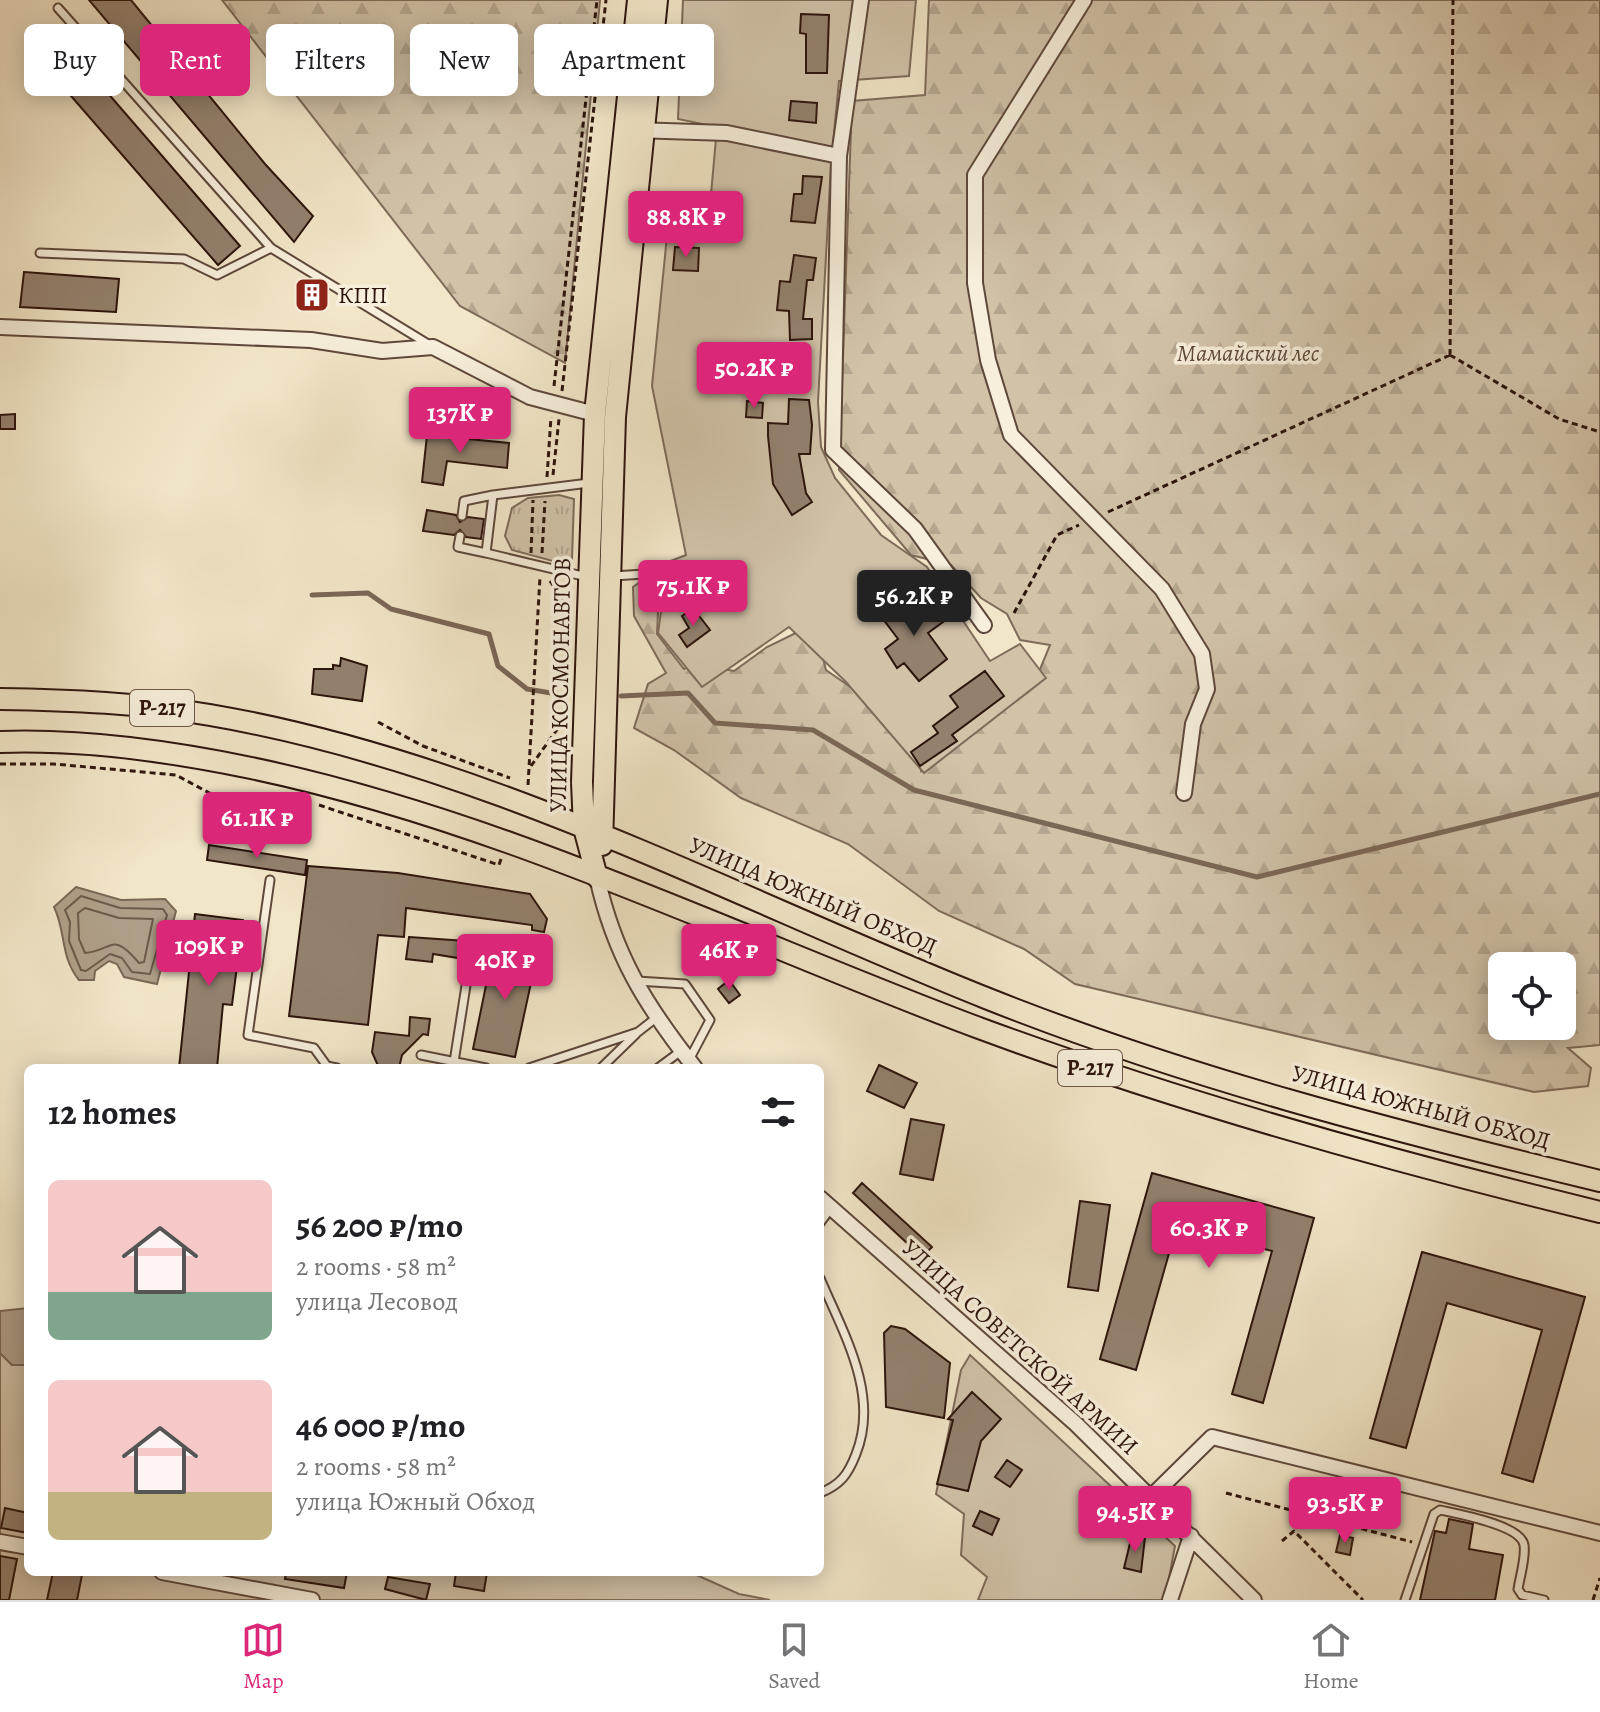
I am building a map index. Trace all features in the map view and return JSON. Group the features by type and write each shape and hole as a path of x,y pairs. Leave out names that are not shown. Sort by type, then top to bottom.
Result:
{"main road":[{"name":"УЛИЦА КОСМОНАВТОВ","path":"597,577 615,417 638,0"},
{"name":"УЛИЦА КОСМОНАВТОВ","path":"597,877 594,831 597,577 591,483 595,414 632,129 657,0"},
{"name":"УЛИЦА ЮЖНЫЙ ОБХОД","path":"0,699 135,704 270,727 417,767 594,831 986,998 1116,1045 1250,1088 1600,1181"},
{"name":"Р-217","path":"0,742 84,744 209,760 348,791 508,842 975,1026 1106,1074 1227,1113 1600,1212"}],"street":[{"path":"861,0 839,156 833,450 915,529 984,625"},
{"path":"1084,0 975,175 975,283 988,360 1011,435 1162,589 1202,654 1207,689 1193,724 1184,793"},
{"path":"632,129 727,133 839,156"},
{"path":"0,327 311,340 382,351 433,347 530,397 595,414"},
{"path":"597,877 616,944 632,980 688,1060"},
{"name":"УЛИЦА СОВЕТСКОЙ АРМИИ","path":"826,1203 1076,1424 1254,1600"},
{"path":"1151,1497 1212,1437 1600,1533"},
{"path":"1170,1600 1191,1536"},
{"path":"0,1542 24,1546"},
{"path":"183,1576 312,1600"}],"lane":[{"path":"58,8 271,248 433,347"},
{"path":"40,253 184,259 217,275 271,248"},
{"path":"462,516 464,501 591,483"},
{"path":"486,553 493,495"},
{"path":"460,536 458,547 597,577 643,571 660,573 683,598"},
{"path":"270,880 248,1035 314,1048 326,1064"},
{"path":"454,1062 473,941"},
{"path":"632,980 685,984 710,1020 688,1060"},
{"path":"605,1064 656,1018"},
{"path":"541,1064 638,1032"},
{"path":"421,1055 465,1064"},
{"path":"824,1287 848,1341 865,1409 864,1428 847,1475 837,1486 824,1491"},
{"path":"1405,1600 1434,1514 1440,1510 1493,1523 1520,1537 1524,1545 1518,1589 1522,1595 1544,1600"}],"path":[{"path":"1450,355 1453,0"},
{"path":"1014,613 1057,535 1450,355"},
{"path":"1450,355 1559,419 1600,432"},
{"path":"378,722 423,746 528,784"},
{"path":"0,764 54,764 176,775 213,795 256,805 312,803 499,865 508,842"},
{"path":"1226,1493 1423,1545"},
{"path":"1282,1541 1294,1531 1363,1600"},
{"path":"1593,1600 1600,1578"}],"green space":[{"path":"222,0 600,0 598,24 534,24 534,96 591,96 565,363 460,306 297,96 394,96 394,24 266,24 266,57 250,36 250,24 241,24"},
{"path":"683,0 916,0 909,76 839,81 831,165 818,402 821,447 835,478 881,535 927,567 990,661 1020,644 1046,678 924,773 846,682 789,627 702,687 658,633 668,562 686,555 652,386 667,236 707,239 717,127 678,119 679,96 714,96 714,24 682,24"},
{"name":"Мамайский лес","path":"929,0 1600,0 1600,1045 1568,1048 1591,1068 1588,1086 1534,1092 1075,984 1024,949 939,911 848,844 741,798 674,750 634,728 648,684 666,673 634,616 633,587 643,580 656,585 659,592 657,634 684,669 694,664 734,671 767,647 800,631 819,642 826,670 915,732 921,771 1034,684 1050,645 1020,640 1007,614 981,598 951,565 911,555 839,470 852,101 925,95"},
{"path":"559,495 574,499 572,559 560,563 512,550 505,536 512,508 528,498"},
{"path":"0,1353 12,1365 24,1365 24,1576 699,1576 739,1594 770,1600 0,1600"},
{"path":"970,1355 1175,1546 1165,1600 978,1600 987,1577 961,1555 964,1514 936,1494 961,1370"}],"water":[{"path":"76,887 121,900 165,899 176,911 157,984 124,977 117,964 109,961 95,971 94,980 79,980 69,962 54,907"},
{"path":"24,1308 24,1365 12,1365 0,1353 0,1311"}],"building":[{"path":"89,0 131,0 151,24 140,24 140,60 124,41 124,24 109,24"},
{"path":"801,14 829,15 827,73 806,73 806,34 800,33"},
{"path":"71,96 110,96 240,246 218,265"},
{"path":"170,96 209,96 313,216 294,242"},
{"path":"791,101 817,103 816,123 789,120"},
{"path":"803,176 822,177 815,223 791,221 794,194 802,194"},
{"path":"675,247 699,248 698,271 673,270"},
{"path":"794,255 816,258 813,280 807,280 803,319 812,319 812,339 790,340 789,311 777,310 780,281 790,282"},
{"path":"24,272 119,279 116,312 20,307"},
{"path":"789,399 809,400 812,425 810,454 799,454 806,493 812,502 792,515 773,484 768,436 768,423 788,424"},
{"path":"747,401 763,403 762,418 746,417"},
{"path":"15,414 15,429 0,429 0,415"},
{"path":"427,435 509,443 507,468 447,461 443,485 422,482"},
{"path":"427,510 456,515 460,522 468,517 484,519 481,539 466,537 460,530 454,535 423,531"},
{"path":"897,596 918,623 946,603 954,614 928,633 947,659 919,681 904,663 897,668 885,649 898,639 877,611"},
{"path":"693,608 710,630 687,647 679,635 689,628 682,616"},
{"path":"341,658 367,666 362,701 312,694 314,669 333,669 333,665 340,666"},
{"path":"985,671 1004,696 952,735 957,741 920,766 911,752 938,733 933,726 958,707 950,696"},
{"path":"209,845 307,860 305,875 207,860"},
{"path":"308,866 398,873 530,894 547,919 544,932 532,930 532,925 406,908 404,937 378,935 368,1025 289,1016"},
{"path":"195,914 243,920 232,1005 223,1004 217,1064 179,1064"},
{"path":"409,937 466,941 464,959 433,954 432,962 406,959"},
{"path":"494,946 537,955 515,1057 473,1049"},
{"path":"729,980 740,995 729,1003 718,989"},
{"path":"410,1017 430,1019 428,1035 423,1034 402,1055 400,1064 377,1064 372,1052 375,1032 409,1036"},
{"path":"879,1065 917,1083 904,1108 867,1091"},
{"path":"911,1119 944,1125 933,1180 900,1174"},
{"path":"1152,1173 1314,1218 1263,1403 1232,1394 1272,1251 1177,1225 1136,1370 1100,1359"},
{"path":"862,1183 932,1247 922,1257 853,1193"},
{"path":"1080,1201 1110,1205 1098,1291 1068,1287"},
{"path":"1422,1252 1585,1297 1533,1482 1502,1473 1542,1330 1447,1303 1406,1448 1370,1438"},
{"path":"891,1326 905,1329 950,1363 944,1418 886,1407 884,1333"},
{"path":"972,1392 1001,1419 981,1441 968,1491 937,1484 953,1420 948,1419"},
{"path":"1007,1460 1022,1470 1010,1487 995,1477"},
{"path":"1354,1491 1393,1502 1390,1516 1350,1505"},
{"path":"5,1508 24,1512 24,1532 1,1528"},
{"path":"980,1511 999,1519 992,1535 973,1526"},
{"path":"1449,1519 1473,1524 1469,1549 1503,1555 1495,1600 1420,1600 1435,1531 1446,1533"},
{"path":"1132,1535 1145,1537 1141,1572 1124,1568"},
{"path":"1340,1535 1353,1538 1350,1555 1336,1552"},
{"path":"0,1556 17,1559 9,1600 0,1600"},
{"path":"52,1576 82,1576 77,1600 47,1600"},
{"path":"285,1576 346,1576 344,1588 285,1579"},
{"path":"455,1576 486,1576 484,1591 454,1586"},
{"path":"388,1577 430,1584 426,1600 385,1589"}],"waterway":[{"path":"312,595 368,593 391,609 489,634 498,666 527,689 557,694"},
{"path":"621,696 688,693 715,723 813,730 914,790 1257,877 1600,794"}],"place":[{"name":"КПП","path":"312,295"}]}
